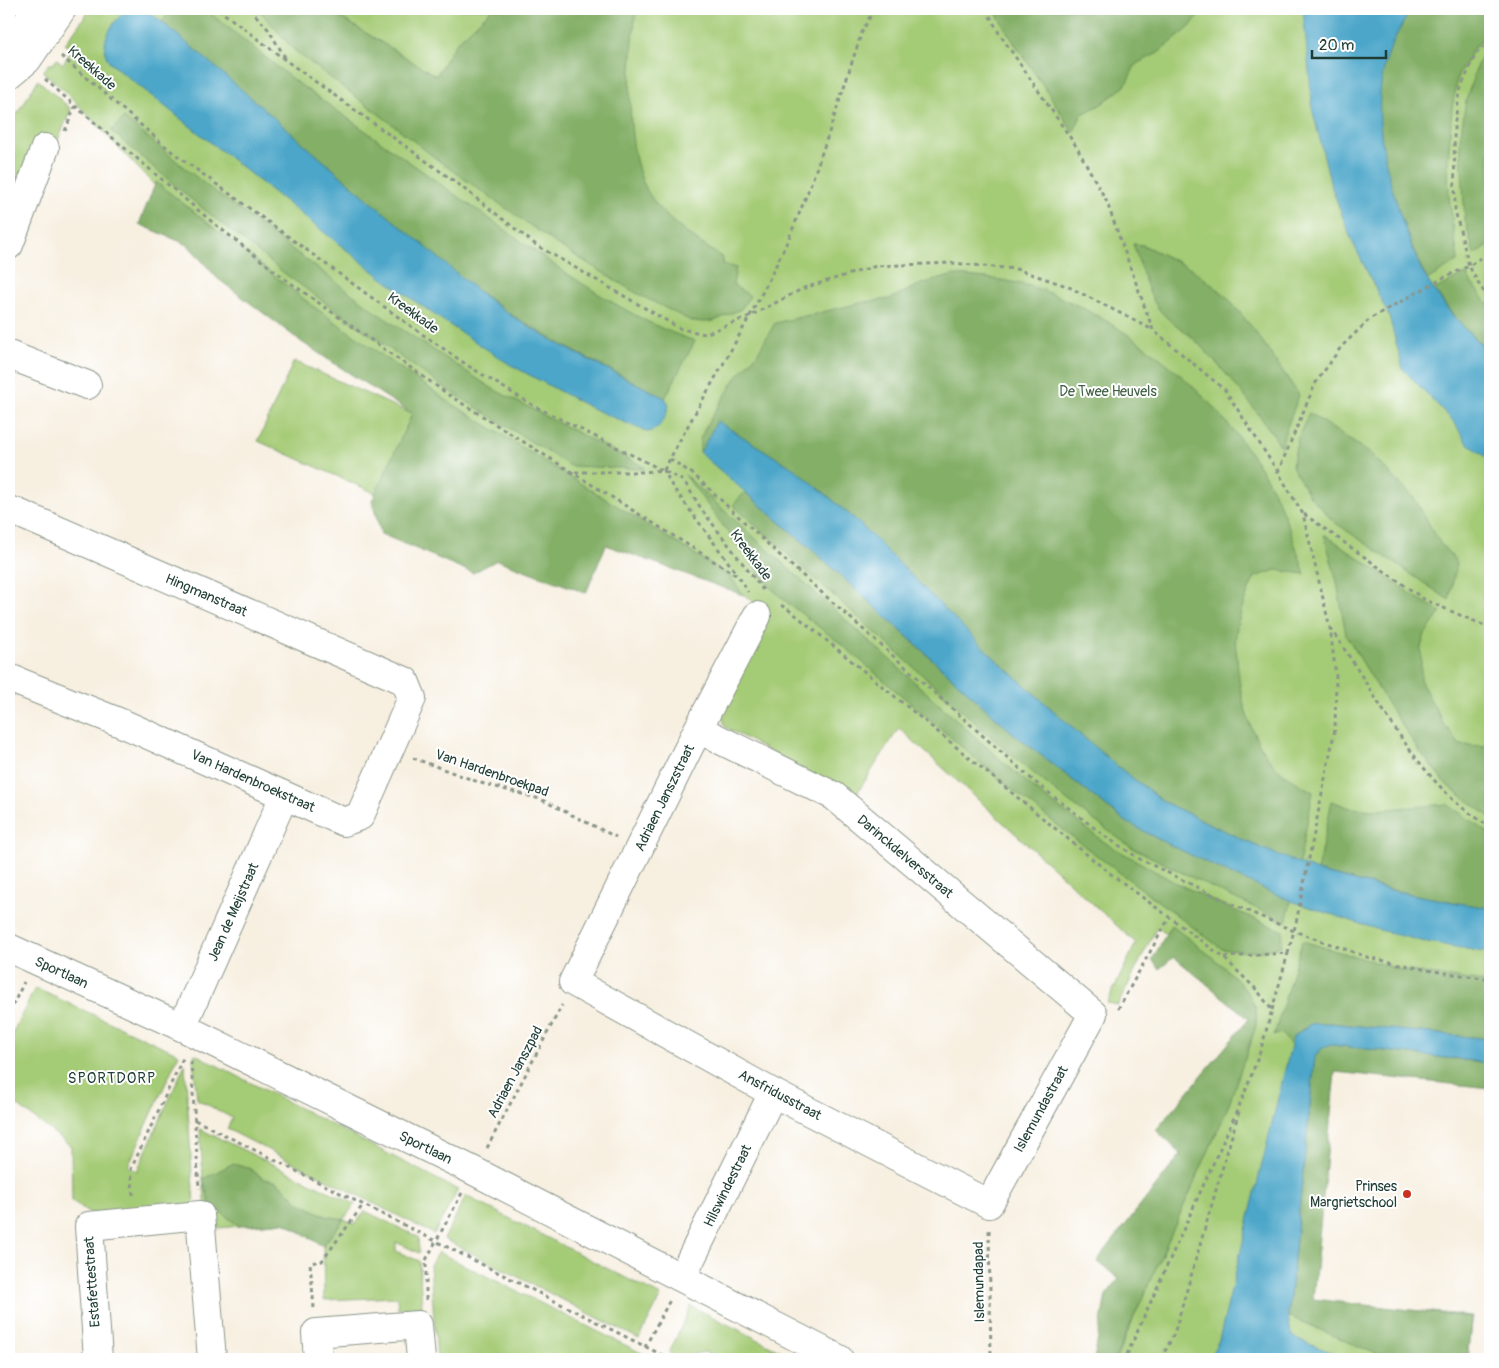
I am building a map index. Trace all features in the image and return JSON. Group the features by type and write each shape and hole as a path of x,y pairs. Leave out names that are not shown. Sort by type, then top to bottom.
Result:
{"street":[{"path":"9,75 27,60 27,47 36,9"},
{"path":"27,47 62,9"},
{"path":"9,245 45,148"},
{"path":"9,355 88,385"},
{"name":"Hingmanstraat","path":"9,510 405,681"},
{"name":"Adriaen Janszstraat","path":"573,982 698,729 767,605"},
{"name":"Van Hardenbroekstraat","path":"9,678 126,725 344,822 360,816 390,750 412,698 405,681"},
{"name":"Darinckdelversstraat","path":"698,729 834,796 1093,1014"},
{"name":"Jean de Meijstraat","path":"187,1034 284,796"},
{"name":"Sportlaan","path":"9,948 474,1171 839,1359"},
{"name":"Ansfridusstraat","path":"573,982 773,1093 989,1204"},
{"name":"Islemundastraat","path":"989,1204 1093,1014"},
{"name":"Hilswindestraat","path":"682,1277 773,1093"},
{"path":"200,1215 212,1359"},
{"name":"Estafettestraat","path":"98,1359 88,1226 200,1215"},
{"path":"318,1359 316,1333 418,1325 421,1359"}],"path":[{"path":"218,9 288,62 458,184 536,245 681,329 704,334 750,316 804,288 876,266 952,262 1016,269 1067,286 1153,330 1225,390 1303,514 1330,628 1336,676 1335,729 1294,932 1262,1049 1244,1095 1125,1359"},
{"path":"250,9 268,30 288,62"},
{"path":"664,470 778,262 810,183 862,32 874,9"},
{"path":"986,9 999,33 1076,146 1106,200 1153,330"},
{"path":"1490,40 1476,54 1461,87 1454,126 1455,210 1469,266 1481,288 1490,298"},
{"path":"27,47 41,58 39,73 75,106 211,221 285,279 452,397 739,577"},
{"name":"Kreekkade","path":"27,47 412,327 470,367 534,406 664,470 684,482 767,605 800,619 1107,871 1223,957 1257,990 1272,1010"},
{"path":"68,123 75,106"},
{"path":"1278,472 1315,384 1341,347 1371,318 1445,277 1469,266 1490,252"},
{"path":"670,459 693,474 784,559 1035,782 1106,837 1140,859 1225,901 1294,932 1367,957 1432,971 1490,979"},
{"path":"574,472 644,472 664,470"},
{"path":"664,470 672,486 749,592 767,605"},
{"path":"1303,514 1425,600 1490,628"},
{"path":"1330,628 1417,758 1442,788 1460,805 1490,827"},
{"name":"Van Hardenbroekpad","path":"390,750 481,783 540,799 639,849"},
{"path":"1093,1014 1115,1014 1169,918"},
{"path":"1223,957 1288,953"},
{"path":"9,1013 34,960"},
{"name":"Adriaen Janszpad","path":"418,1325 426,1310 426,1260 546,1037 573,982"},
{"path":"187,1034 195,1120 200,1215"},
{"path":"135,1221 131,1169 187,1034"},
{"path":"1161,1359 1174,1334 1244,1095"},
{"path":"195,1120 670,1359"},
{"path":"316,1333 310,1263 322,1261 363,1204"},
{"name":"Islemundapad","path":"989,1204 991,1359"},
{"path":"645,1348 682,1277"}],"green space":[{"name":"De Twee Heuvels","path":"90,9 1490,9 1490,1075 1326,1059 1299,1299 1472,1316 1467,1359 1116,1359 1251,1044 1255,1005 1157,927 1118,1005 1107,1003 1136,943 899,728 854,798 725,727 722,715 724,706 770,615 724,579 449,425 157,188 64,90 43,72 49,64 53,64 57,59 63,64 71,51 65,44"},
{"path":"171,9 205,9 295,81 563,271 610,301 643,319 660,328 695,341 665,398 562,345 510,314 466,282 162,22"},
{"path":"258,9 327,9 436,76 455,44 492,9 636,9 630,81 630,108 636,159 643,181 653,200 668,217 685,232 723,258 723,264 736,268 733,285 750,296 741,309 714,321 703,322 691,321 636,293 558,245 439,161 295,51"},
{"path":"994,9 1204,9 1189,28 1158,53 1136,64 1125,86 1100,105 1082,114 1073,133"},
{"path":"1414,9 1490,9 1490,31 1473,49 1458,76 1452,108 1448,163 1449,197 1458,261 1427,280 1403,223 1393,192 1380,128 1379,96 1384,65 1395,37"},
{"path":"1490,46 1490,244 1474,255 1465,219 1460,138 1466,101 1477,65"},
{"path":"38,80 71,109 56,145 9,216 9,127"},
{"path":"124,118 206,185 383,317 493,389 644,467 644,469 570,466 439,384 288,276 192,200 111,131"},
{"path":"156,182 314,307 446,400 730,576 743,595 606,545 586,593 497,560 473,573 381,534 372,501 412,414 303,343 217,278 188,245 139,224"},
{"path":"1133,244 1143,245 1192,269 1225,295 1256,332 1299,395 1283,438 1282,448 1251,405 1217,364 1193,338 1160,311 1149,292"},
{"path":"955,275 981,277 1031,286 1087,310 1118,328 1175,370 1202,395 1248,449 1267,479 1284,514 1305,574 1276,570 1255,577 1239,619 1236,649 1245,710 1261,747 1278,768 1313,792 1299,864 1254,845 1164,802 1117,766 989,653 858,522 821,490 700,453 700,439 706,426 736,378 757,354 775,323 865,302 890,299 921,284"},
{"path":"1463,275 1467,275 1490,306 1490,352 1460,323 1434,290"},
{"path":"294,361 412,414 377,494 258,441"},
{"path":"1309,413 1371,454 1414,498 1440,543 1457,562 1449,600 1334,522 1309,495 1292,466 1298,438"},
{"path":"685,475 1042,795 1107,844 1174,882 1283,931 1281,946 1259,951 1222,949 1010,788 840,643 785,601 766,583"},
{"path":"745,492 817,554 1014,734 1125,821 1158,839 1291,901 1286,922 1129,846 1065,799 1008,752 733,505"},
{"path":"1324,534 1414,596 1441,612 1425,634 1421,647 1421,682 1443,723 1460,745 1490,746 1490,817 1448,786 1420,752 1389,706 1346,635 1337,582"},
{"path":"1332,801 1350,808 1377,810 1447,804 1490,834 1490,908 1403,892 1317,871"},
{"path":"1171,925 1220,963 1242,986 1251,998 1256,1010 1256,1026 1226,1112 1115,1359 1094,1359 1106,1295 1119,1279 1097,1261 1181,1154 1156,1130 1249,1019 1174,957 1159,969 1152,960"},
{"path":"1302,941 1402,970 1490,983 1490,1039 1329,1023 1317,1024 1301,1030 1293,1039 1291,1045 1281,1033 1274,1036"},
{"path":"35,988 179,1054 128,1166 137,1171 185,1064 194,1205 90,1213 72,1201 71,1146 17,1105 9,1106 9,1040"},
{"path":"1333,1045 1490,1063 1490,1088 1335,1072 1313,1299 1471,1317 1467,1359 1412,1359 1374,1353 1288,1316 1315,1057 1322,1048"},
{"path":"195,1054 458,1190 434,1234 227,1129 232,1118 197,1099 193,1059"},
{"path":"200,1129 355,1204 344,1219 355,1224 365,1211 418,1237 419,1253 396,1242 396,1251 419,1261 422,1307 398,1309 397,1297 324,1300 323,1246 284,1222 208,1229"},
{"path":"232,1164 249,1168 264,1179 275,1181 298,1202 326,1216 344,1219 323,1246 284,1222 239,1226 210,1204 203,1179"},
{"path":"466,1196 661,1296 639,1339 444,1239"},
{"path":"438,1252 654,1359 437,1359 430,1265"},
{"path":"691,1306 797,1359 710,1359 706,1352 694,1354 695,1359 680,1359 669,1353"}],"water":[{"path":"129,9 143,9 151,13 464,280 498,306 566,348 665,398 669,404 667,413 659,426 647,432 589,407 509,364 382,278 110,63 106,56 105,41 112,26"},
{"path":"1303,9 1414,9 1397,34 1387,57 1382,81 1380,105 1384,154 1396,202 1414,254 1424,274 1441,301 1456,319 1490,352 1490,460 1466,442 1454,422 1403,369 1389,316 1351,239 1331,185 1313,112"},
{"path":"717,421 796,470 821,490 858,522 989,653 1117,766 1164,802 1254,845 1317,871 1390,890 1490,908 1490,953 1421,941 1376,929 1291,901 1158,839 1125,821 1014,734 817,554 700,453"},
{"path":"1329,1023 1490,1039 1490,1063 1333,1045 1325,1047 1319,1052 1315,1057 1288,1316 1291,1334 1298,1340 1350,1359 1213,1359 1212,1353 1219,1340 1293,1037 1310,1024"}],"place":[{"name":"Prinses Margrietschool","path":"1407,1194"}],"district":[{"name":"SPORTDORP","path":"112,1078"}]}
